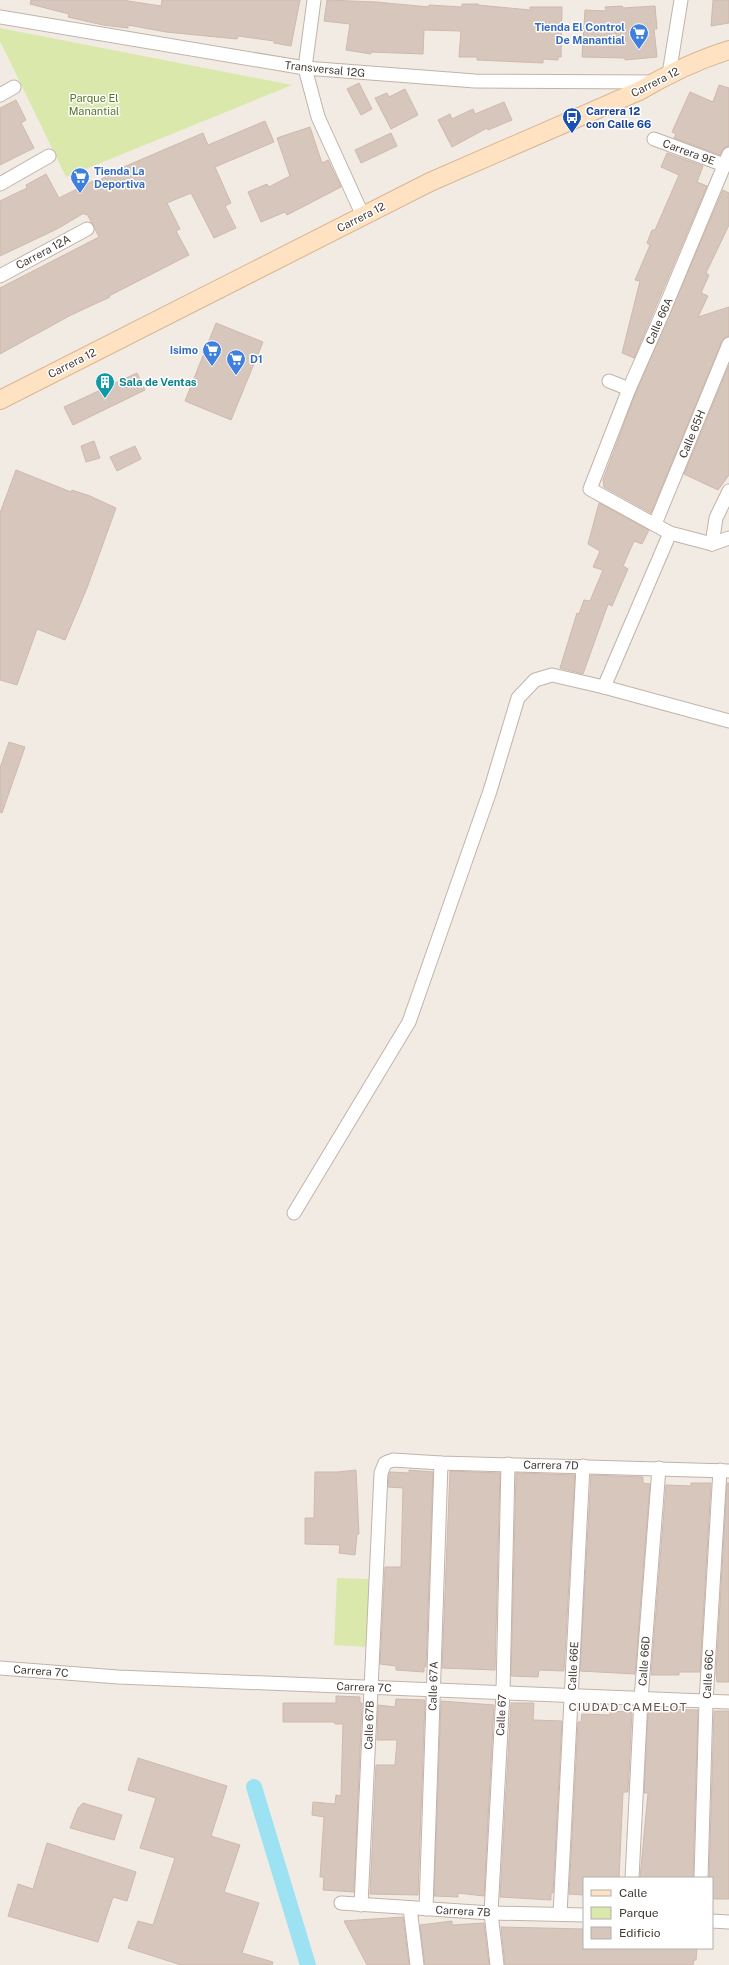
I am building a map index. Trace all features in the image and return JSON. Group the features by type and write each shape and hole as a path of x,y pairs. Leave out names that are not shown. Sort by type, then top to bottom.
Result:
{"main road":[{"name":"Carrera 12","path":"0,400 430,182 639,91 662,78 710,56 729,50"}],"street":[{"path":"314,0 305,68 318,117 363,216"},
{"path":"662,78 682,0"},
{"name":"Transversal 12G","path":"0,17 305,68 475,81 662,78"},
{"path":"0,95 14,87"},
{"name":"Carrera 9E","path":"654,139 727,160"},
{"path":"0,184 49,156"},
{"name":"Calle 66A","path":"655,524 590,489 629,389 727,160"},
{"name":"Carrera 12A","path":"0,276 87,229"},
{"name":"Calle 65H","path":"655,524 729,344"},
{"path":"609,381 629,389"},
{"path":"712,544 716,518 729,491"},
{"path":"655,524 670,533 712,544 729,538"},
{"path":"604,687 670,533"},
{"path":"294,1213 409,1022 490,791 518,698 535,680 552,675 604,687 729,721"},
{"name":"Carrera 7D","path":"381,1473 383,1465 388,1461 724,1471"},
{"name":"Calle 67A","path":"426,1909 432,1690 442,1463"},
{"name":"Calle 67","path":"496,1965 491,1913 503,1692 508,1464"},
{"name":"Calle 66E","path":"560,1914 583,1466"},
{"name":"Calle 66D","path":"632,1877 641,1699 659,1468"},
{"name":"Calle 66C","path":"701,1877 706,1702 724,1471"},
{"name":"Calle 67B","path":"361,1905 381,1473"},
{"name":"Carrera 7C","path":"0,1668 118,1677 729,1702"},
{"name":"Carrera 7B","path":"342,1903 491,1913 583,1915"},
{"path":"410,1908 417,1965"},
{"path":"713,1921 729,1922"}],"green space":[{"name":"Parque El Manantial","path":"0,28 292,85 66,177 0,41"},
{"path":"337,1578 370,1579 367,1647 334,1645"}],"building":[{"path":"31,0 122,0 161,6 162,0 300,0 291,46 274,43 274,41 238,36 237,39 166,32 128,25 128,28 103,25 68,17 69,14 30,4"},
{"path":"327,0 376,2 429,7 429,5 462,7 462,4 478,4 530,10 530,7 562,7 561,57 558,57 558,60 543,59 543,63 477,60 477,57 459,57 461,31 424,30 423,54 371,52 371,54 346,50 350,24 324,21"},
{"path":"713,0 729,0 729,23 711,26"},
{"path":"622,6 623,8 655,6 657,29 654,29 657,57 625,60 625,58 582,57 585,10 606,11 605,7"},
{"path":"359,83 372,109 361,115 347,89"},
{"path":"719,85 729,88 729,146 724,148 720,155 674,138 676,134 672,132 690,92 713,102"},
{"path":"405,89 418,115 391,129 375,98 387,93 389,97"},
{"path":"16,100 26,120 21,123 34,148 0,165 0,108"},
{"path":"504,102 512,120 488,130 487,128 452,147 438,120 450,114 452,119 473,109 475,114"},
{"path":"265,121 274,142 215,167 231,203 225,206 236,228 214,238 191,193 167,203 180,229 176,231 189,255 109,296 110,297 71,315 0,354 0,288 99,237 87,214 85,215 84,213 57,229 0,256 0,201 27,188 26,185 46,174 59,198 93,181 93,183 120,170 119,169 203,133 208,145"},
{"path":"310,127 322,163 328,160 341,187 287,215 285,212 261,222 248,192 267,184 269,187 290,176 277,138"},
{"path":"391,133 397,146 361,163 355,150"},
{"path":"667,153 703,166 697,182 707,186 634,358 622,353 640,281 635,280 650,245 647,243 652,230 655,230 679,175 661,167"},
{"path":"723,190 729,193 729,225 706,273 709,275 701,293 708,296 698,317 729,307 729,336 722,341 651,513 604,487 603,480 636,392"},
{"path":"216,323 263,342 231,420 185,401"},
{"path":"729,365 729,475 718,490 684,474"},
{"name":"Sala de Ventas","path":"137,373 145,390 73,425 64,407"},
{"path":"94,441 100,458 86,462 81,446"},
{"path":"135,446 141,459 117,471 110,457"},
{"path":"16,470 71,492 72,490 90,496 116,508 87,588 65,640 37,629 17,685 0,680 0,513"},
{"path":"599,503 649,530 642,544 634,541 623,566 628,569 612,606 608,604 583,674 560,668 577,613 579,614 584,600 590,601 603,570 593,567 600,551 588,544"},
{"path":"9,742 25,747 2,813 0,812 0,768"},
{"path":"356,1470 359,1534 357,1534 355,1555 339,1553 340,1545 305,1544 305,1518 314,1518 315,1472"},
{"path":"409,1470 433,1472 426,1667 424,1667 424,1672 396,1670 396,1666 380,1664 385,1567 401,1567 403,1488 388,1487 389,1475 390,1472 409,1473"},
{"path":"450,1471 500,1473 495,1670 442,1668"},
{"path":"516,1473 575,1475 564,1671 539,1670 538,1677 511,1676"},
{"path":"591,1475 643,1477 643,1483 650,1484 635,1674 580,1671"},
{"path":"691,1483 711,1483 700,1672 679,1672 679,1675 651,1675 666,1485 691,1486"},
{"path":"727,1483 729,1483 729,1682 717,1682 716,1673"},
{"path":"336,1696 360,1697 360,1703 362,1703 354,1892 323,1890 324,1877 320,1877 324,1817 312,1815 313,1802 335,1804 336,1795 341,1796 343,1724 335,1724 335,1722 283,1722 283,1703 336,1703"},
{"path":"396,1699 425,1700 418,1895 370,1894 376,1765 395,1765 397,1740 377,1740 378,1705 395,1707"},
{"path":"441,1701 494,1705 484,1896 458,1893 458,1897 434,1896"},
{"path":"511,1703 534,1703 533,1720 562,1721 553,1893 551,1893 551,1900 500,1897"},
{"path":"653,1709 698,1710 693,1877 640,1877 648,1793 644,1793 648,1712 653,1712"},
{"path":"610,1711 632,1712 628,1792 623,1792 619,1877 583,1877 583,1895 569,1894 578,1722 581,1722 582,1714 610,1715"},
{"path":"714,1711 729,1711 729,1899 713,1899 713,1877 709,1877"},
{"path":"138,1758 227,1786 211,1836 240,1845 224,1892 259,1903 242,1953 273,1962 272,1965 181,1965 128,1948 138,1921 153,1925 175,1858 140,1848 156,1798 128,1790"},
{"path":"83,1803 122,1815 114,1840 70,1828 78,1808"},
{"path":"47,1843 136,1872 127,1901 113,1897 98,1942 8,1916 18,1884 33,1889"},
{"path":"403,1917 409,1965 367,1965 344,1921"},
{"path":"452,1921 452,1925 484,1923 489,1965 425,1965 420,1925"},
{"path":"501,1927 583,1929 583,1949 697,1949 696,1960 694,1960 693,1965 505,1965"}],"waterway":[{"path":"254,1787 308,1965"}],"place":[{"name":"Tienda El Control De Manantial","path":"639,50"},
{"name":"Carrera 12 con Calle 66","path":"572,134"},
{"name":"Tienda La Deportiva","path":"80,194"},
{"name":"Isimo","path":"212,367"},
{"name":"D1","path":"236,376"},
{"name":"Sala de Ventas","path":"105,399"}],"district":[{"name":"CIUDAD CAMELOT","path":"628,1707"}]}
